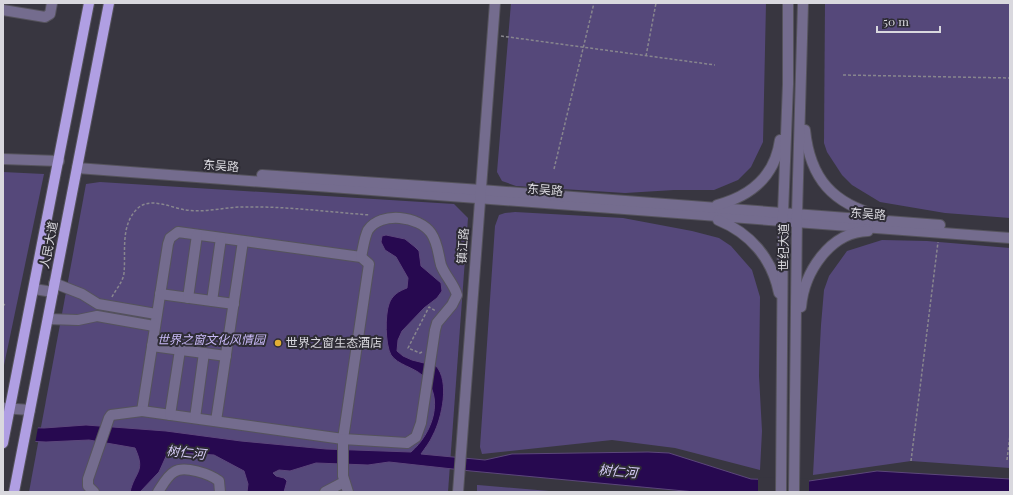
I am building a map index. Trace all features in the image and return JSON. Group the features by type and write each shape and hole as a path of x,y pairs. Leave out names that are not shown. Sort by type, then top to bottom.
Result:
{"main road":[{"name":"人民大道","path":"3,443 6,411 34,289 89,3"},
{"name":"人民大道","path":"14,492 109,3"}],"street":[{"path":"3,10 44,17 50,14 52,3"},
{"name":"镇江路","path":"458,492 495,3"},
{"name":"世纪大道","path":"781,492 783,217 788,84 788,3"},
{"name":"世纪大道","path":"794,492 797,218 803,3"},
{"path":"709,211 738,198 763,181 769,174 779,151 788,84"},
{"path":"801,87 807,148 810,161 827,186 836,197 860,211 907,226"},
{"path":"3,159 59,161"},
{"name":"东吴路","path":"78,165 907,226 1010,231"},
{"path":"709,211 733,226 757,246 765,256 773,269 783,316"},
{"path":"94,492 88,486 88,478 106,424 111,414 142,411 216,421 343,442 407,443 412,441 419,432 437,323 452,305 456,295 455,290 441,265 430,232 414,220 399,218 384,220 374,224 368,231 361,257"},
{"path":"796,391 802,301 807,281 813,268 832,245 847,236 860,232 907,226"},
{"name":"东吴路","path":"907,226 939,232 1010,238"},
{"path":"142,411 154,326 170,238 178,232 361,257 369,264 343,442 345,483 325,492"},
{"path":"188,298 197,235"},
{"path":"212,301 222,238"},
{"path":"216,421 243,241"},
{"path":"34,289 54,288 82,294 98,304 156,314"},
{"path":"160,294 234,304"},
{"path":"48,320 78,320 96,316 154,326"},
{"path":"152,346 226,356"},
{"path":"170,415 180,350"},
{"path":"195,418 204,353"},
{"path":"6,411 30,410"},
{"path":"158,492 170,474 179,469 200,472 215,478 219,481 220,492"}],"path":[{"path":"554,169 594,3"},
{"path":"646,56 656,3"},
{"path":"492,35 715,65"},
{"path":"843,75 1010,78"},
{"path":"108,306 124,274 128,222 138,208 147,204 155,203 210,212 242,207 280,208 377,216"},
{"path":"911,461 939,232"},
{"path":"432,348 420,353 408,348 429,307 443,314"},
{"path":"1007,460 1010,435"}],"green space":[{"path":"511,3 766,3 763,142 751,167 738,180 714,190 674,190 625,193 516,186 502,181 497,172"},
{"path":"825,3 1010,3 1010,218 945,213 880,202 852,185 842,175 827,152 824,143"},
{"path":"3,172 44,174 3,370"},
{"name":"世界之窗文化风情园","path":"100,182 454,204 468,218 448,492 29,492 86,184"},
{"path":"515,212 623,218 692,231 719,238 731,246 752,270 760,297 759,376 762,431 760,470 675,448 612,440 482,454 480,447 495,226 499,215"},
{"path":"882,240 927,241 1010,248 1010,468 911,461 813,475 824,290 829,276 847,251"},
{"path":"478,485 561,492 477,492"}],"water":[{"name":"树仁河","path":"386,235 405,239 415,247 419,251 421,266 441,283 442,291 437,298 424,308 402,331 398,340 397,351 403,356 412,360 436,366 443,381 444,390 442,410 432,438 421,454 485,460 512,454 669,453 751,479 809,481 877,471 1010,479 1010,492 695,492 389,462 368,465 316,463 290,471 279,470 273,473 287,481 284,492 247,492 248,484 244,471 214,455 168,452 159,472 140,492 130,492 140,467 140,462 135,448 89,440 46,442 3,440 3,427 44,428 86,425 166,431 241,441 326,449 411,452 425,435 430,426 435,404 429,384 422,375 394,358 389,350 386,330 390,301 399,292 407,288 408,278 396,257 385,250 381,242 382,236"}],"pier":[{"path":"3,425 38,427 35,444 3,442"},
{"path":"758,477 809,479 809,492 758,492"}],"place":[{"name":"世界之窗生态酒店","path":"278,343"}]}
